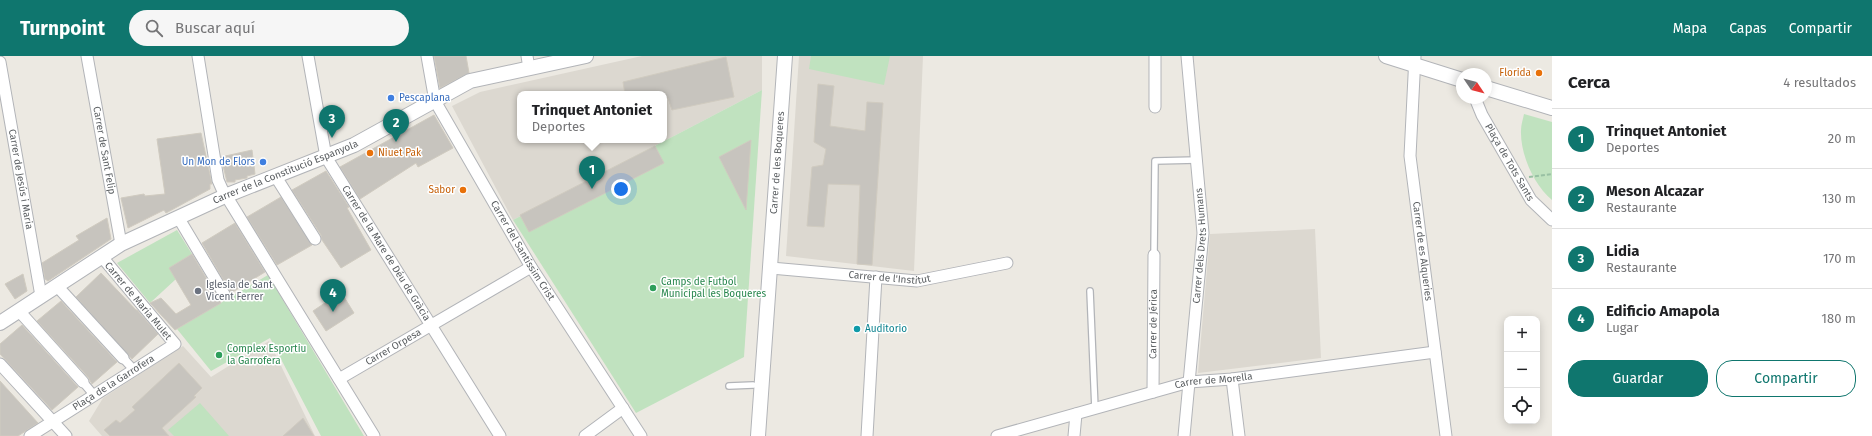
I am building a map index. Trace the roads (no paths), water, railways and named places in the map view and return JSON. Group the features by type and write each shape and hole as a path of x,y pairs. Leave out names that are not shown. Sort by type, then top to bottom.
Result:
{"street":[{"name":"Carrer de Sant Felip","path":"87,56 121,244"},
{"path":"198,56 218,180 225,196 374,436"},
{"name":"Carrer de la Mare de Déu de Gràcia","path":"308,56 326,157 500,436"},
{"name":"Carrer del Santíssim Crist","path":"427,56 435,101 530,267 641,436"},
{"name":"Carrer de la Constitució Espanyola","path":"0,323 121,244 225,196 354,145 470,81 528,62 586,56"},
{"name":"Carrer de les Boqueres","path":"758,436 776,56"},
{"name":"Carrer de les Boqueres","path":"749,436 752,385 766,268 785,56"},
{"path":"1155,56 1155,107"},
{"name":"Carrer dels Drets Humans","path":"1184,436 1203,233 1187,56"},
{"path":"1386,56 1414,61 1456,78"},
{"name":"Carrer de es Alqueries","path":"1414,61 1410,156 1446,436"},
{"name":"Carrer de Jesús i Maria","path":"0,62 41,296"},
{"path":"1492,90 1550,109"},
{"name":"Plaça de Tots Sants","path":"1478,104 1482,115 1531,200 1552,220"},
{"path":"276,177 315,239"},
{"path":"178,217 224,294"},
{"name":"Carrer de Jérica","path":"1153,392 1154,255"},
{"name":"Carrer de Maria Mulet","path":"102,257 175,344"},
{"name":"Carrer de l'Institut","path":"766,268 917,281 1007,263"},
{"name":"Carrer Orpesa","path":"339,379 530,267"},
{"path":"866,436 876,277"},
{"path":"57,286 134,370"},
{"path":"19,311 94,395"},
{"name":"Plaça de la Garrofera","path":"30,436 175,344"},
{"name":"Carrer de Morella","path":"997,436 1189,382 1232,379 1436,352"},
{"path":"0,364 66,436"},
{"path":"1232,379 1239,436"},
{"path":"585,436 623,408"},
{"path":"1074,436 1076,414"}],"lane":[{"path":"1154,255 1155,161 1196,160"},
{"path":"1090,291 1095,409"},
{"path":"729,386 752,385"}],"place":[{"name":"Florida","path":"1539,73"},
{"name":"Pescaplana","path":"391,98"},
{"name":"Lidia","path":"332,138"},
{"name":"Meson Alcazar","path":"396,142"},
{"name":"Niuet Pak","path":"370,153"},
{"name":"Un Mon de Flors","path":"263,162"},
{"name":"Trinquet Antoniet","path":"592,189"},
{"name":"Sabor","path":"463,190"},
{"name":"Camps de Futbol Municipal les Boqueres","path":"653,288"},
{"name":"Iglesia de Sant Vicent Ferrer","path":"198,291"},
{"name":"Edificio Amapola","path":"333,312"},
{"name":"Auditorio","path":"857,329"},
{"name":"Complex Esportiu la Garrofera","path":"219,355"}]}
